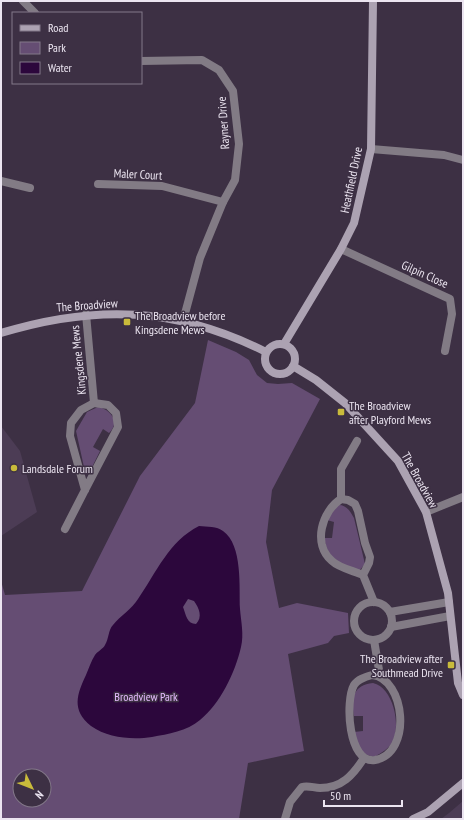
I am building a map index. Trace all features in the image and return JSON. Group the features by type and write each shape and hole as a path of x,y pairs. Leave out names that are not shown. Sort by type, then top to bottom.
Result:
{"street":[{"path":"24,1 34,12"},
{"name":"Heathfield Drive","path":"284,344 341,249 354,223 370,149 373,1"},
{"name":"Rayner Drive","path":"142,61 202,60 219,70 233,91 239,144 235,180 223,202 200,258 182,321"},
{"path":"370,149 444,155 463,160"},
{"path":"1,181 30,188"},
{"name":"Maler Court","path":"98,184 162,186 223,202"},
{"name":"Gilpin Close","path":"341,249 450,299 452,314 445,351"},
{"name":"The Broadview","path":"1,333 37,322 86,314 142,314 182,321 239,338 266,352"},
{"name":"Kingsdene Mews","path":"86,314 94,403"},
{"path":"284,344 291,349 294,354 293,366 284,374 274,373 266,365 266,352 273,345 284,344"},
{"name":"The Broadview","path":"293,366 316,380 345,403 398,461 426,512 448,593 458,683 463,695"},
{"name":"Kingsdene Mews","path":"65,529 118,427 116,413 108,405 94,403 81,410 71,423 70,436 85,490"},
{"path":"341,499 341,469 357,441"},
{"path":"426,512 463,497"},
{"path":"363,575 369,563 370,557 365,543 358,512 355,504 348,500 341,499 332,504 326,513 320,542 325,553 332,562 363,575 374,602"},
{"path":"374,602 380,603 390,612 392,619 391,627 383,638 374,640 361,636 357,632 354,624 354,617 361,606 374,602"},
{"path":"390,612 449,602"},
{"path":"391,627 450,616"},
{"path":"374,640 380,676"},
{"path":"372,675 380,676 389,682 394,692 401,722 399,737 392,749 384,757 374,760 364,758 355,747 351,730 349,696 354,685 360,679 372,675"},
{"path":"285,819 290,802 302,787 327,788 337,785 350,778 364,758"},
{"path":"414,819 428,812 463,782"}],"shaded area":[{"name":"Landsdale Forum","path":"1,426 20,451 37,512 1,536"},
{"path":"463,801 463,819 441,819 449,813"}],"green space":[{"name":"Broadview Park","path":"208,340 236,352 249,360 257,375 267,383 292,383 320,399 272,490 266,542 279,608 297,603 348,613 349,633 334,636 328,643 288,654 304,751 248,763 239,819 1,819 1,581 5,595 82,591 140,476 195,403"},
{"path":"98,407 110,413 114,420 114,425 109,433 103,429 93,447 100,451 92,467 88,469 84,467 76,431 87,412"},
{"path":"337,505 345,507 354,518 365,564 359,571 335,561 331,558 326,547 324,538 332,538 334,522 327,520"},
{"path":"373,683 380,686 390,699 394,708 396,726 391,744 374,757 361,753 354,732 363,731 363,716 354,716 353,704 353,698 357,690 361,686"}],"water":[{"path":"199,526 218,528 223,531 234,546 239,567 242,628 241,647 235,667 226,687 214,706 195,724 171,733 152,737 128,738 112,736 91,726 85,720 78,708 78,695 80,689 94,657 106,643 111,627 135,603 164,558 179,540","holes":["188,599 194,601 200,615 196,624 189,621 183,607"]}],"place":[{"name":"The Broadview before Kingsdene Mews","path":"127,322"},
{"name":"The Broadview after Playford Mews","path":"341,412"},
{"name":"Landsdale Forum","path":"14,468"},
{"name":"The Broadview after Southmead Drive","path":"451,665"}]}
